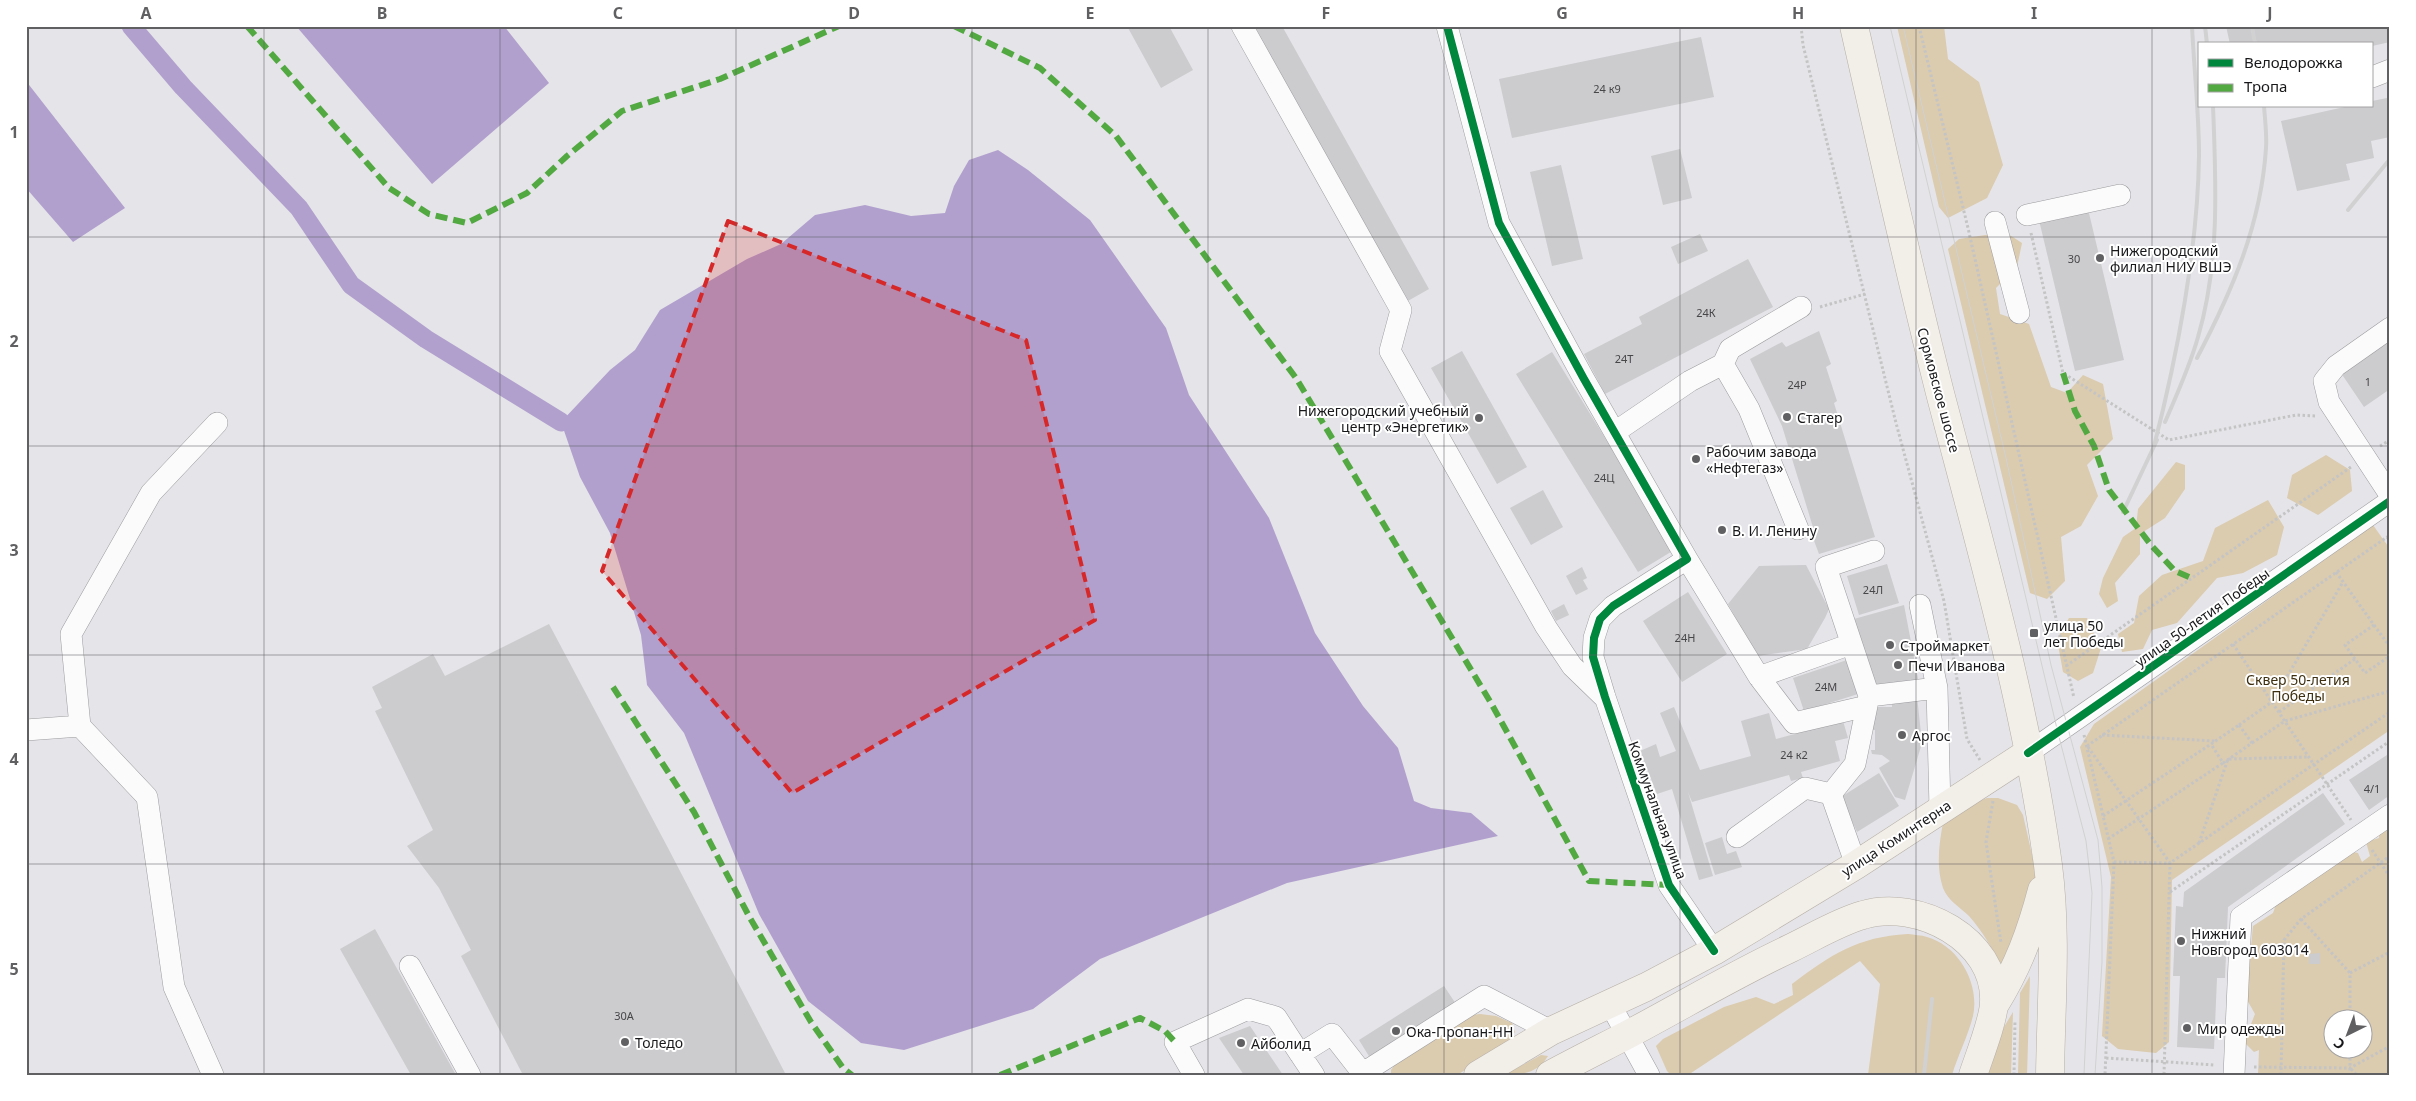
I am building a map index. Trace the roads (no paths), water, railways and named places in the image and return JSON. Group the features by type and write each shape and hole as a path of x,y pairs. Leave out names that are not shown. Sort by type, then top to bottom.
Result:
{"main road":[{"name":"Сормовское шоссе","path":"1854,26 1912,283 2010,660 2028,753"},
{"name":"улица Коминтерна","path":"1478,1075 1552,1031 1714,951 1856,865 2028,753"},
{"path":"2028,753 2048,867 2052,921 2050,1075"},
{"path":"1974,1075 2002,993 2031,932 2048,867"},
{"path":"1550,1075 1764,961 1862,915 1881,911 1905,911 1923,915 1942,923 1960,936 1980,958 2002,993"}],"street":[{"path":"1242,26 1401,310 1390,351 1546,627 1572,666 1605,697"},
{"path":"1447,26 1499,223 1687,558 1759,676 1794,723 1868,701 1937,688"},
{"path":"2374,76 2390,70"},
{"path":"2026,215 2120,195"},
{"path":"1995,222 2019,313"},
{"path":"1615,432 1690,381 1723,364 1730,349 1810,307"},
{"path":"2390,328 2328,373 2324,381 2324,390 2340,418 2390,495"},
{"path":"1723,364 1749,409 1798,529"},
{"path":"213,1075 174,988 147,797 80,726 71,634 151,493 217,423"},
{"name":"улица 50-летия Победы","path":"2028,753 2390,501"},
{"path":"1831,794 1855,764 1868,701 1852,644 1826,567 1874,551"},
{"name":"Коммунальная улица","path":"1687,558 1613,606 1600,619 1594,638 1593,657 1669,885 1714,951"},
{"path":"1920,605 1937,688 1940,809"},
{"path":"1759,676 1852,644"},
{"path":"26,730 80,726"},
{"path":"1737,837 1805,788 1831,794"},
{"path":"1831,794 1856,865"},
{"path":"2234,1070 2241,916 2390,815"},
{"path":"410,966 470,1075"},
{"path":"1300,1054 1332,1034 1364,1074 1484,996 1552,1031"},
{"path":"1610,1004 1649,1075"},
{"path":"1194,1075 1175,1042 1248,1010 1276,1017 1314,1075"}],"waterway":[{"path":"131,26 183,87 299,208 351,285 426,339 561,422"}],"tram line":[{"path":"1890,26 2058,733 2086,841 2092,893 2084,1075"},
{"path":"1903,26 2006,458 2051,665 2098,840 2102,887 2102,962 2095,1075"}],"railway":[{"path":"2154,446 2171,376 2185,302 2195,227 2199,139 2192,26"},
{"path":"2205,26 2207,42"},
{"path":"2252,26 2255,42"},
{"path":"2165,422 2195,348 2210,280 2215,222 2213,108"},
{"path":"2197,358 2222,308 2243,257 2251,231 2258,204 2266,148 2264,108"},
{"path":"2348,210 2390,159"},
{"path":"2123,512 2157,440"},
{"path":"1924,1075 1932,999"}],"place":[{"name":"Нижегородский филиал НИУ ВШЭ","path":"2100,258"},
{"name":"Стагер","path":"1787,417"},
{"name":"Нижегородский учебный центр «Энергетик»","path":"1479,418"},
{"name":"Рабочим завода «Нефтегаз»","path":"1696,459"},
{"name":"В. И. Ленину","path":"1722,530"},
{"name":"улица 50 лет Победы","path":"2034,633"},
{"name":"Строймаркет","path":"1890,645"},
{"name":"Печи Иванова","path":"1898,665"},
{"name":"Аргос","path":"1902,735"},
{"name":"Нижний Новгород 603014","path":"2181,941"},
{"name":"Мир одежды","path":"2187,1028"},
{"name":"Ока-Пропан-НН","path":"1396,1031"},
{"name":"Толедо","path":"625,1042"},
{"name":"Айболид","path":"1241,1043"}],"park label":[{"name":"Сквер 50-летия Победы","path":"2298,688"}]}
